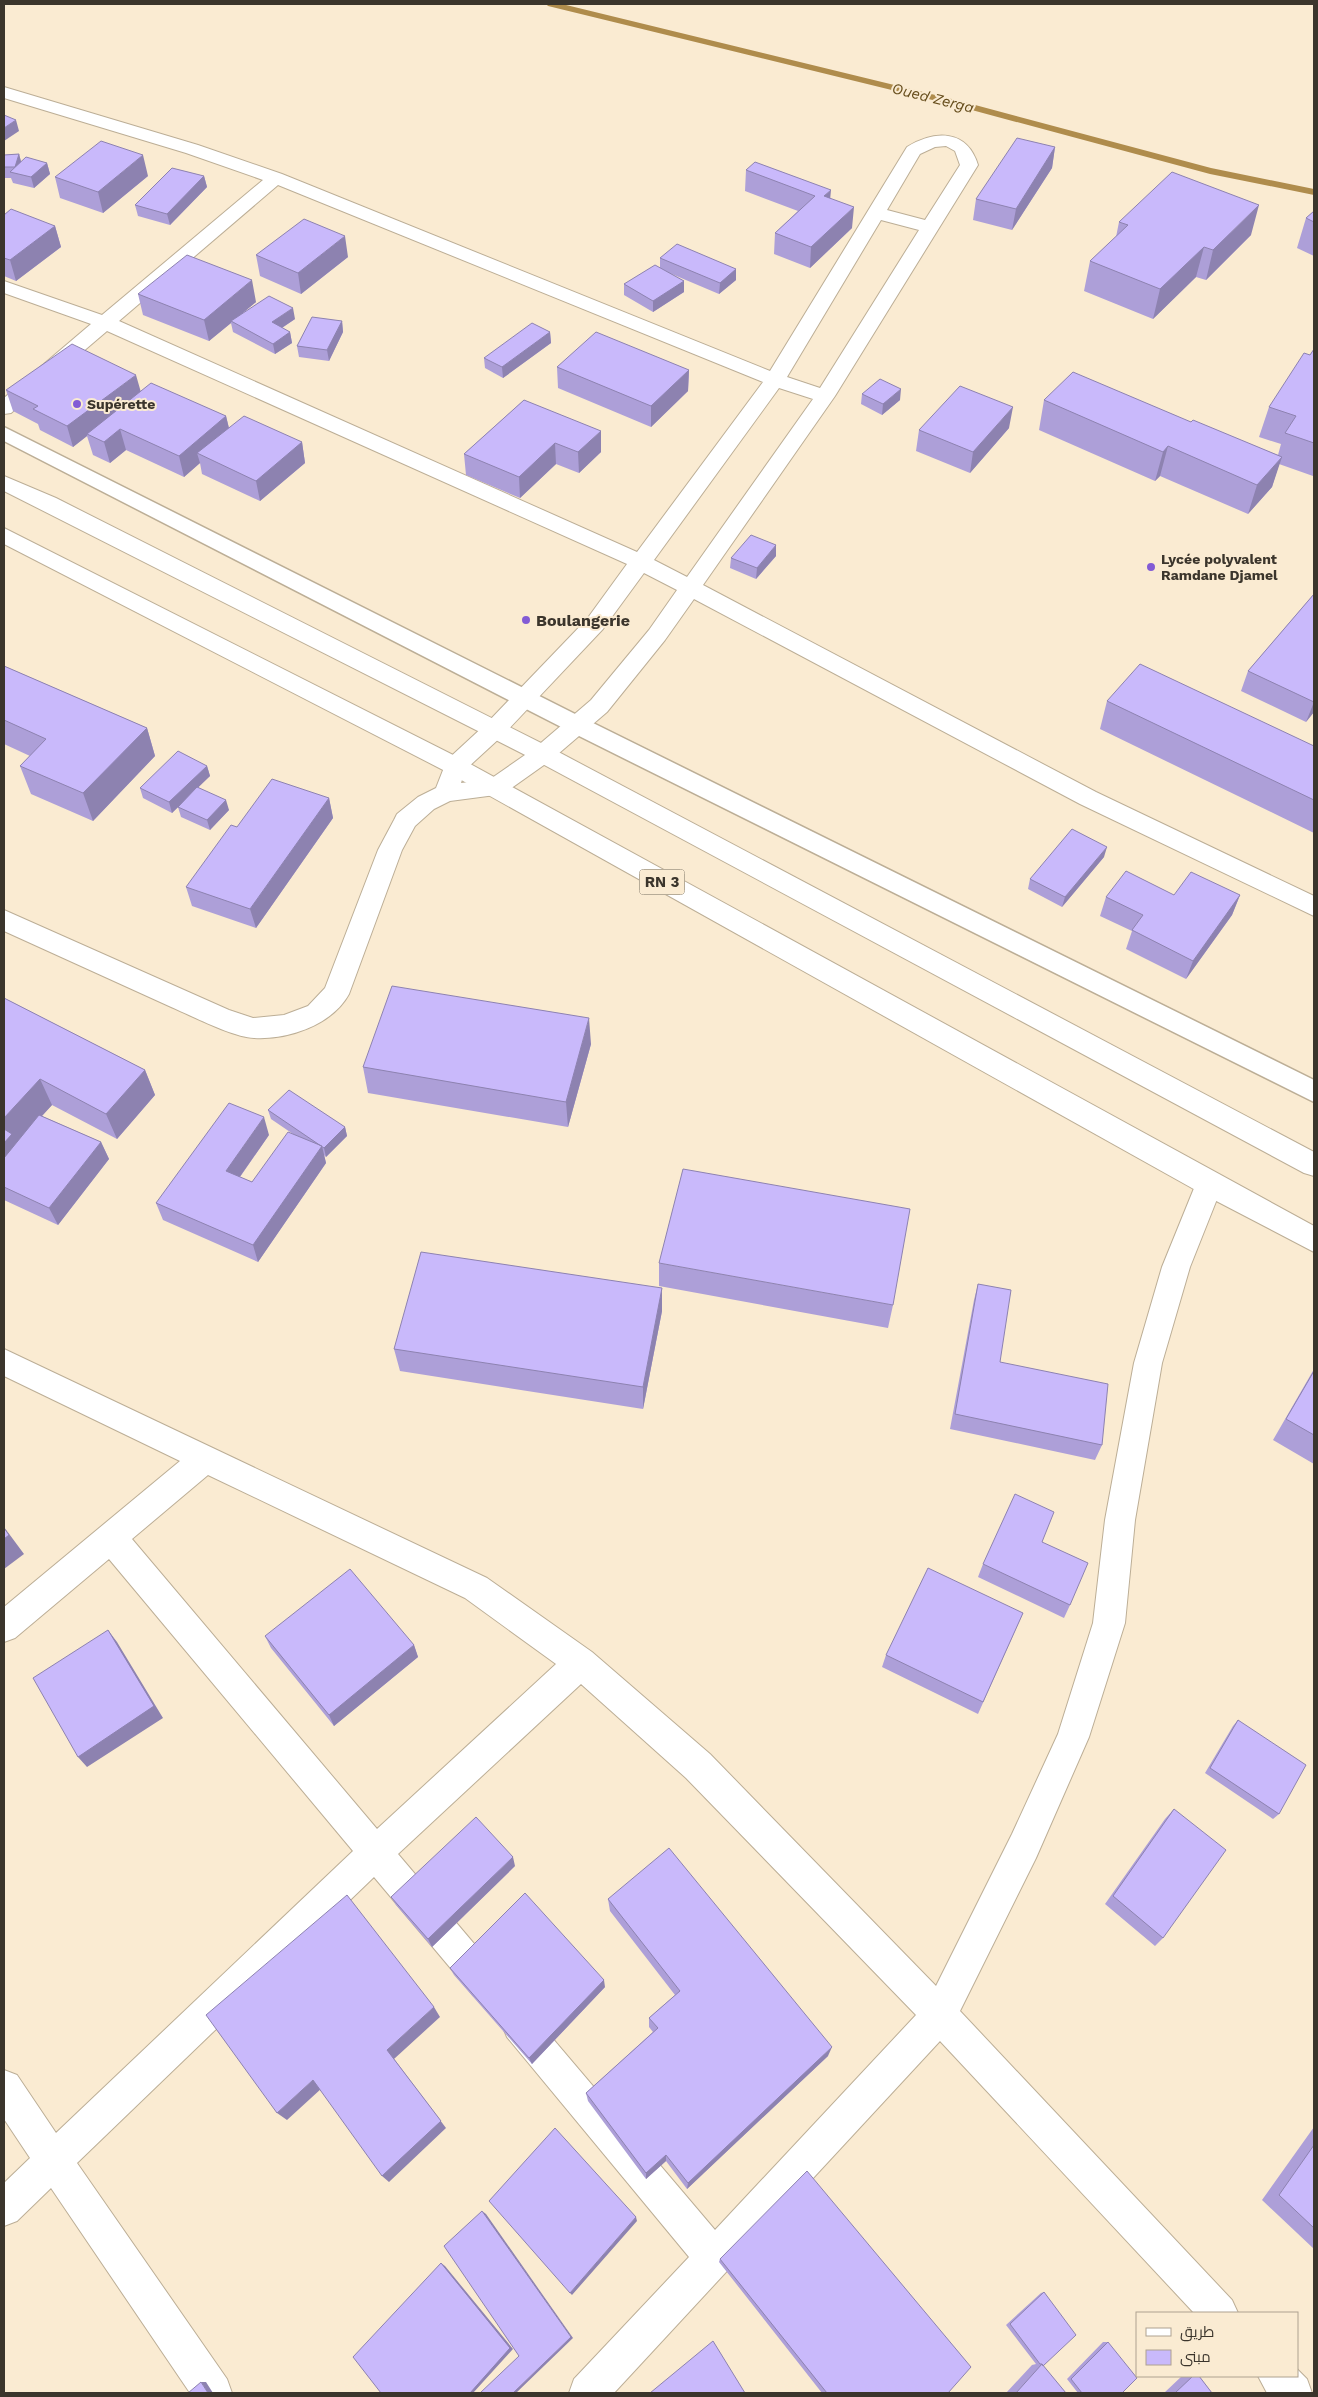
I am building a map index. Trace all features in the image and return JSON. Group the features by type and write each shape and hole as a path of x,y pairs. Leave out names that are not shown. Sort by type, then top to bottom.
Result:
{"street":[{"path":"4,92 192,149 276,178 774,380 825,396"},
{"path":"4,920 221,1018 253,1028 286,1025 317,1013 336,994 390,850 406,820 426,803 446,793 495,788 543,754 599,706 657,635 825,396 969,165 968,155 963,149 945,140 927,143 913,151 774,380 596,624 494,730 454,766 446,793"},
{"path":"4,408 276,178"},
{"path":"876,213 930,227"},
{"path":"4,287 104,322 641,562 1088,798 1314,907"},
{"path":"4,483 48,503 543,754 1314,1165"},
{"name":"RN 3","path":"4,535 495,788 1209,1184 1314,1240"},
{"path":"588,2393 940,2015 1024,1846 1073,1737 1109,1623 1120,1520 1148,1363 1176,1267 1209,1184"},
{"path":"4,1362 476,1588 581,1663 698,1766 940,2015 1217,2312"},
{"path":"4,1627 205,1459"},
{"path":"111,1538 376,1852 714,2258"},
{"path":"4,2208 376,1852 581,1663"},
{"path":"4,2088 213,2393"},
{"path":"1278,2377 1293,2393"}],"lane":[{"path":"4,433 525,697 576,725 1314,1092"}],"building":[{"path":"4,115 16,120 4,128"},
{"path":"1017,138 1055,147 1016,209 976,199"},
{"path":"101,141 143,155 98,192 55,177"},
{"path":"19,154 15,167 4,167 4,155"},
{"path":"26,157 47,163 31,177 10,172"},
{"path":"755,162 831,190 824,196 854,207 811,247 775,233 815,196 746,170"},
{"path":"172,168 204,176 167,214 135,205"},
{"path":"1172,172 1259,205 1213,250 1204,247 1160,289 1090,261 1128,225 1119,222"},
{"path":"11,209 55,226 10,260 4,258 4,215"},
{"path":"1314,211 1314,222 1306,218"},
{"path":"304,219 345,236 298,273 256,255"},
{"path":"677,244 736,269 720,283 660,258"},
{"path":"187,255 252,280 204,320 138,294"},
{"path":"655,265 684,281 653,301 624,284"},
{"path":"269,296 293,308 272,322 290,332 273,344 231,321"},
{"path":"312,317 342,321 327,350 297,346"},
{"path":"532,323 550,332 502,367 484,358"},
{"path":"596,332 689,370 651,406 557,367"},
{"path":"72,344 136,375 67,426 33,409 38,406 6,390"},
{"path":"1314,349 1314,443 1285,433 1296,416 1269,407 1304,353 1310,355"},
{"path":"1073,372 1191,422 1193,420 1282,457 1257,485 1168,446 1163,452 1044,400"},
{"path":"880,379 901,389 883,404 862,394"},
{"path":"151,383 226,416 179,456 120,429 104,442 87,434"},
{"path":"960,386 1013,407 973,452 919,430"},
{"path":"524,400 601,431 578,452 555,443 519,477 464,454"},
{"path":"244,416 302,442 256,481 197,453"},
{"path":"751,535 776,545 757,568 731,558"},
{"path":"1314,594 1314,702 1248,671"},
{"path":"1140,664 1314,746 1314,800 1107,701"},
{"path":"4,666 147,728 83,793 20,766 46,739 4,720"},
{"path":"178,751 207,766 169,802 140,788"},
{"path":"272,779 329,798 250,909 186,887 231,825 237,827"},
{"path":"197,787 226,800 207,820 178,807"},
{"path":"1072,829 1107,847 1065,897 1030,879"},
{"path":"1126,871 1174,895 1191,872 1240,895 1193,961 1132,930 1143,915 1106,897"},
{"path":"392,986 589,1018 566,1102 363,1067"},
{"path":"4,998 145,1070 106,1114 40,1079 4,1118"},
{"path":"289,1090 345,1127 324,1148 268,1110"},
{"path":"229,1103 264,1117 226,1171 252,1182 288,1132 322,1146 253,1245 156,1203"},
{"path":"39,1115 101,1142 49,1208 4,1187 4,1158"},
{"path":"4,1129 12,1134 4,1143"},
{"path":"683,1169 910,1209 893,1305 659,1263"},
{"path":"421,1252 662,1288 643,1387 394,1349"},
{"path":"978,1284 1011,1290 1000,1362 1108,1384 1102,1445 955,1414"},
{"path":"1314,1371 1314,1435 1286,1419"},
{"path":"1015,1494 1054,1512 1042,1542 1088,1563 1070,1605 983,1564"},
{"path":"4,1528 9,1535 4,1539"},
{"path":"928,1568 1023,1613 983,1702 886,1655"},
{"path":"350,1569 414,1645 329,1715 265,1636"},
{"path":"108,1630 154,1706 78,1757 33,1678"},
{"path":"1238,1720 1306,1765 1279,1814 1210,1768"},
{"path":"1174,1809 1226,1850 1163,1938 1113,1896"},
{"path":"476,1817 513,1857 428,1939 391,1897"},
{"path":"669,1848 832,2047 688,2183 666,2155 646,2173 586,2093 658,2028 649,2018 680,1991 608,1899"},
{"path":"525,1893 604,1980 529,2058 450,1968"},
{"path":"347,1895 434,2007 387,2050 441,2121 382,2176 313,2080 277,2113 206,2015"},
{"path":"555,2128 636,2217 570,2293 489,2201"},
{"path":"1314,2145 1314,2228 1279,2195"},
{"path":"807,2171 971,2367 948,2393 827,2393 720,2259"},
{"path":"482,2211 571,2337 513,2393 480,2393 519,2356 444,2246"},
{"path":"441,2263 510,2348 470,2393 381,2393 353,2357"},
{"path":"1044,2292 1076,2335 1043,2366 1010,2324"},
{"path":"713,2341 745,2393 650,2393"},
{"path":"1108,2342 1137,2378 1122,2393 1082,2393 1071,2379"},
{"path":"1042,2364 1066,2393 1016,2393"},
{"path":"1192,2377 1200,2377 1212,2393 1175,2393"},
{"path":"201,2382 208,2393 188,2393"}],"waterway":[{"name":"Oued Zerga","path":"551,4 960,104 1210,171 1314,192"}],"place":[{"name":"Supérette","path":"77,404"},
{"name":"Lycée polyvalent Ramdane Djamel","path":"1151,567"},
{"name":"Boulangerie","path":"526,620"}]}
